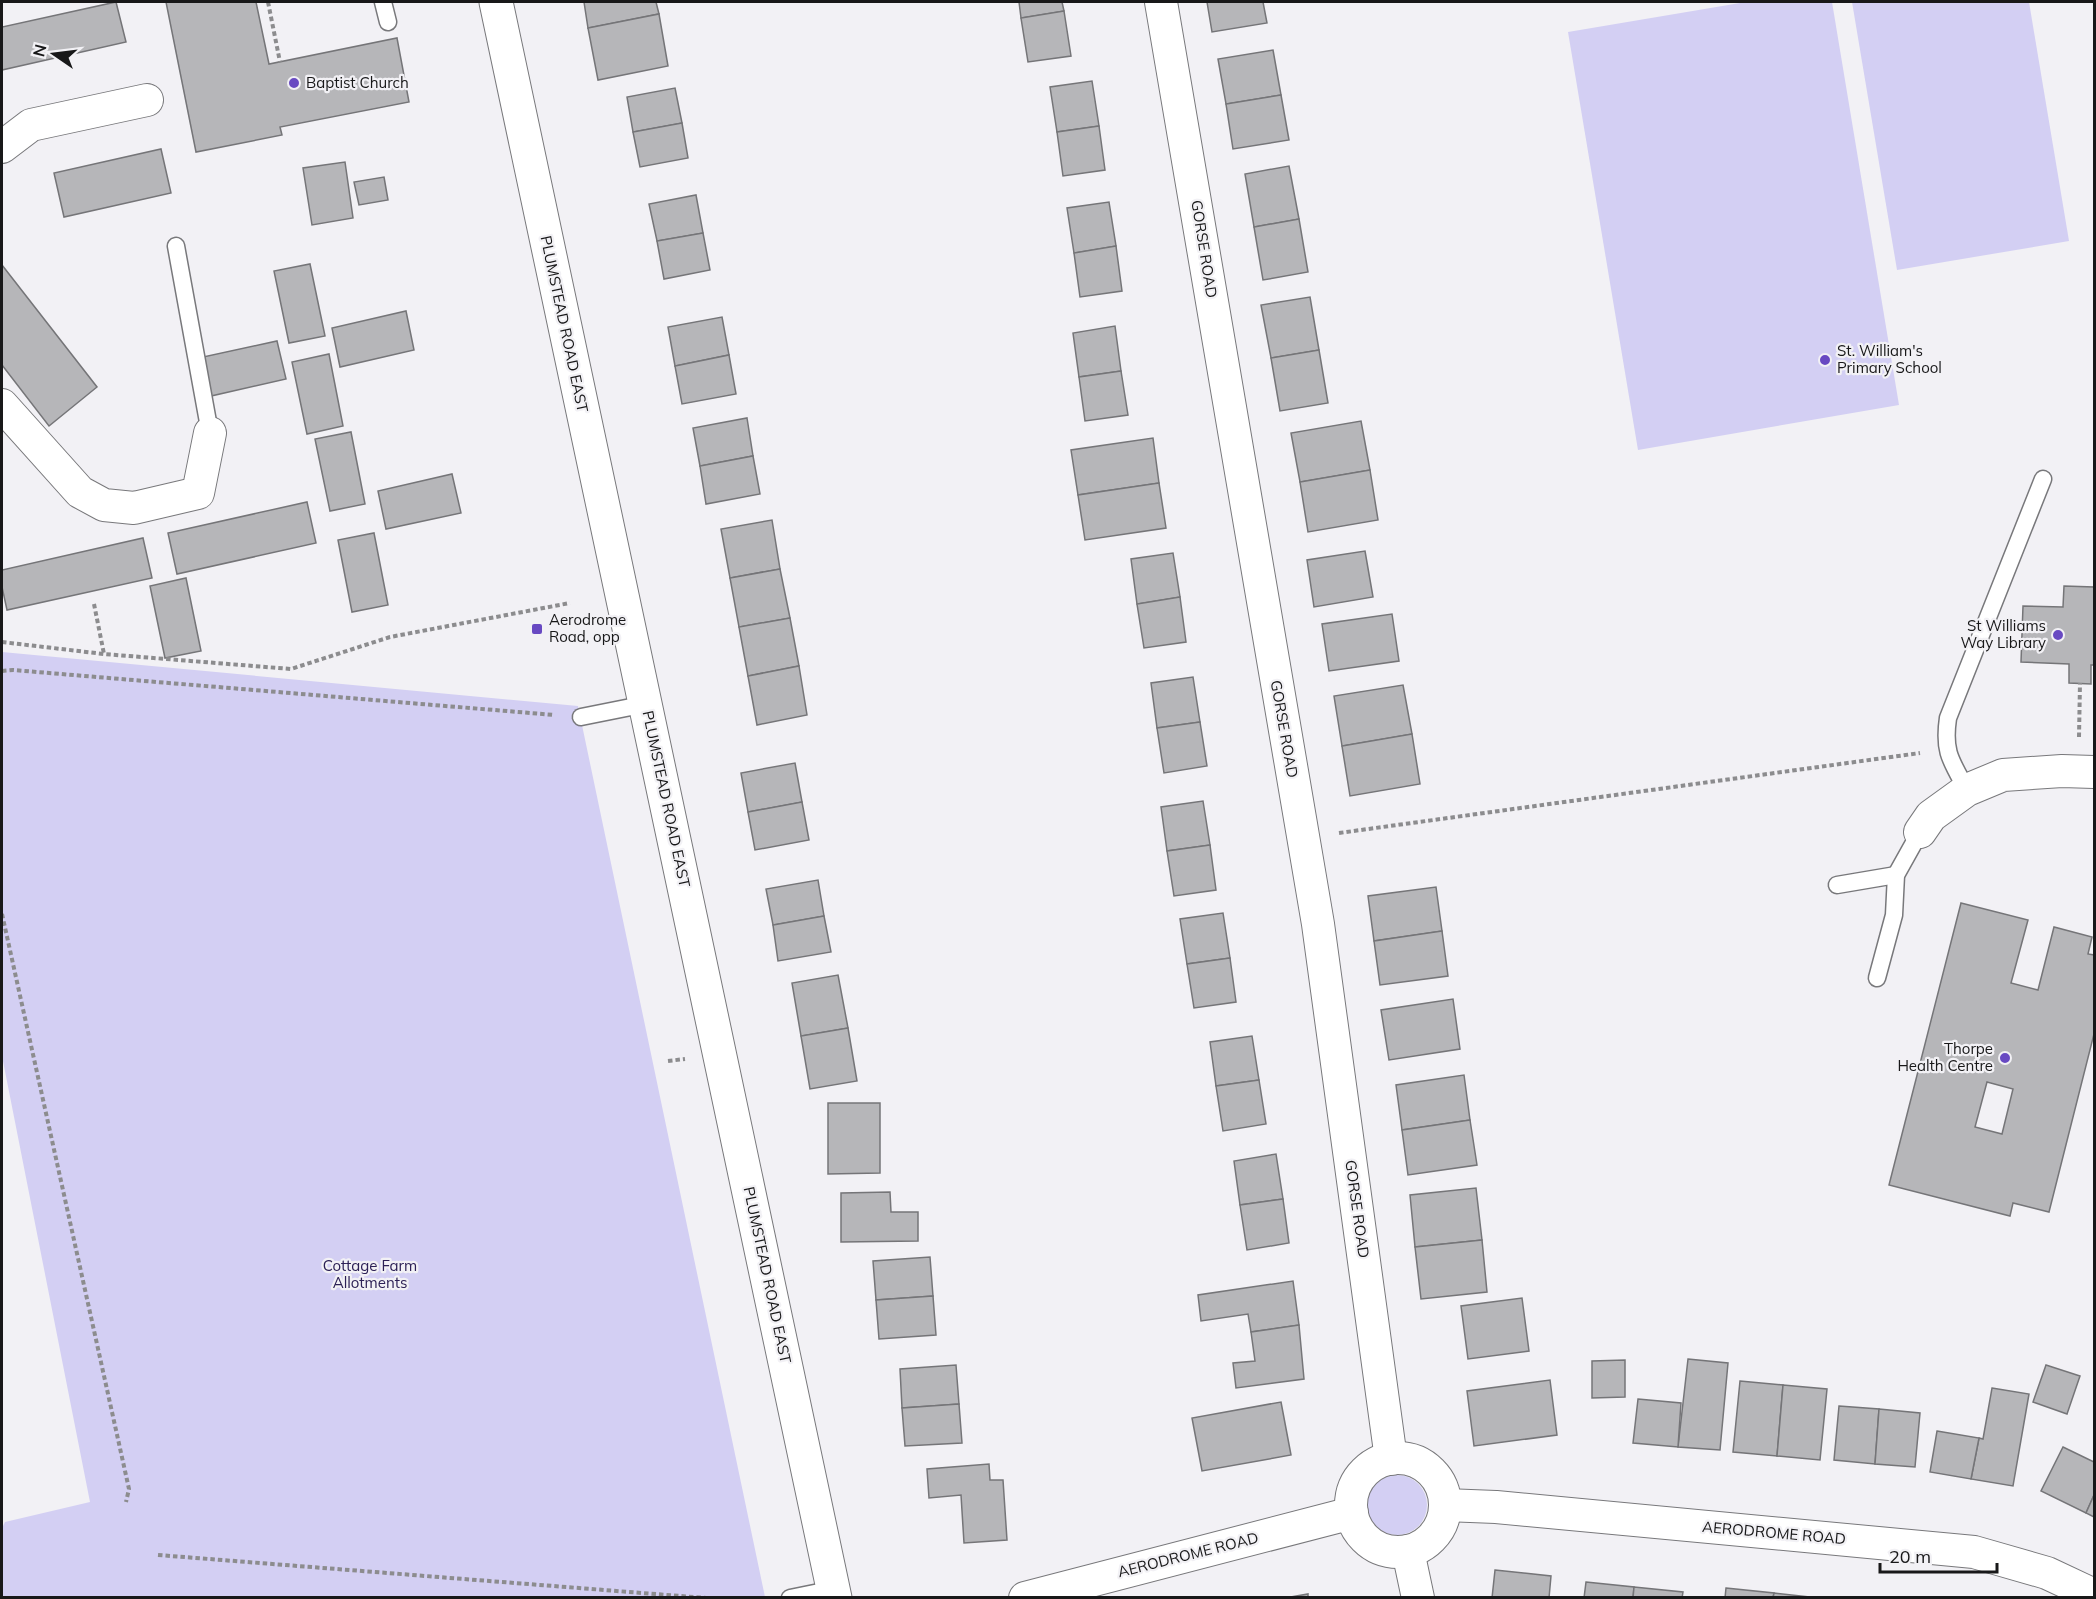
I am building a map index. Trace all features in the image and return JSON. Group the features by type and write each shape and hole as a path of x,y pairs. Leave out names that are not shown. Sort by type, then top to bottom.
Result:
{"street":[{"name":"PLUMSTEAD ROAD EAST","path":"496,2 834,1593"},
{"name":"GORSE ROAD","path":"1161,2 1318,924 1391,1459"},
{"path":"2,147 31,125 147,100"},
{"path":"2,405 80,492 104,506 134,508 198,493 210,433"},
{"path":"1920,832 1931,816 1967,790 2003,775 2087,772"},
{"path":"1391,1459 1407,1459 1422,1464 1435,1475 1443,1489 1445,1505 1443,1521 1435,1535 1423,1546 1408,1551 1392,1552 1377,1548 1365,1539 1356,1527 1352,1513 1352,1498 1356,1484 1365,1472 1377,1463 1391,1459"},
{"name":"AERODROME ROAD","path":"1445,1505 1974,1552 2042,1585 2094,1595"},
{"name":"AERODROME ROAD","path":"1025,1598 1352,1513"},
{"path":"1408,1551 1418,1598"}],"lane":[{"path":"383,2 388,22"},
{"path":"176,246 210,433"},
{"path":"1967,790 1950,760 1947,749 1945,740 1948,718 2043,479"},
{"path":"581,717 646,704"},
{"path":"1877,978 1894,915 1896,874 1920,832"},
{"path":"1837,885 1896,874"},
{"path":"790,1598 834,1593"}],"path":[{"path":"268,2 280,62"},
{"path":"2,642 104,654 291,669 390,637 570,603"},
{"path":"94,604 104,654"},
{"path":"2,671 581,717"},
{"path":"2080,683 2087,772"},
{"path":"1303,838 1947,749"},
{"path":"2,914 129,1489 126,1502"},
{"path":"158,1556 706,1598"}],"green space":[{"path":"1746,2 1832,2 1899,405 1638,450 1568,32"},
{"path":"1852,2 2029,2 2069,241 1897,270"},
{"name":"Cottage Farm Allotments","path":"2,652 578,706 765,1597 2,1597 2,1528 5,1522 90,1502 2,1056"},
{"path":"1397,1475 1414,1480 1422,1488 1427,1505 1422,1522 1414,1530 1397,1535 1380,1530 1372,1522 1367,1505 1372,1488 1380,1480"}],"building":[{"path":"116,2 126,42 2,70 2,27"},
{"name":"Baptist Church","path":"166,2 256,2 269,64 397,38 409,102 280,127 282,135 196,152"},
{"path":"584,2 656,2 659,14 588,28"},
{"path":"1019,2 1062,2 1064,11 1021,18"},
{"path":"1207,2 1263,2 1267,23 1212,32"},
{"path":"1064,11 1071,56 1028,62 1021,18"},
{"path":"659,14 668,66 598,80 588,28"},
{"path":"1273,50 1281,95 1226,104 1218,59"},
{"path":"1092,81 1099,126 1057,132 1050,87"},
{"path":"675,88 682,123 633,132 627,97"},
{"path":"1281,95 1289,140 1233,149 1226,104"},
{"path":"682,123 688,158 640,167 633,132"},
{"path":"1099,126 1105,170 1063,176 1057,132"},
{"path":"161,149 171,193 64,217 54,173"},
{"path":"345,162 353,218 312,225 303,168"},
{"path":"1289,166 1299,219 1254,227 1245,174"},
{"path":"384,177 388,200 359,205 354,182"},
{"path":"696,195 703,233 657,241 649,204"},
{"path":"1109,202 1116,246 1074,253 1067,208"},
{"path":"1299,219 1308,272 1263,280 1254,227"},
{"path":"703,233 710,270 664,279 657,241"},
{"path":"1116,246 1122,291 1080,297 1074,253"},
{"path":"310,264 325,336 289,343 274,271"},
{"path":"2,265 97,387 49,426 2,365"},
{"path":"1310,297 1319,350 1271,358 1261,305"},
{"path":"406,311 414,350 340,367 332,328"},
{"path":"722,317 729,355 675,366 668,327"},
{"path":"1115,326 1121,371 1079,377 1073,333"},
{"path":"277,341 286,379 211,396 203,357"},
{"path":"1319,350 1328,403 1280,411 1271,358"},
{"path":"329,354 343,426 307,434 292,362"},
{"path":"729,355 736,394 682,404 675,366"},
{"path":"1121,371 1128,415 1085,421 1079,377"},
{"path":"747,418 753,456 700,466 693,428"},
{"path":"1361,421 1370,470 1300,482 1291,433"},
{"path":"351,432 365,504 330,511 315,439"},
{"path":"1153,438 1159,483 1078,495 1071,450"},
{"path":"753,456 760,494 706,504 700,466"},
{"path":"1370,470 1378,520 1308,532 1300,482"},
{"path":"452,474 461,513 386,529 378,491"},
{"path":"1159,483 1166,528 1085,540 1078,495"},
{"path":"307,502 316,543 177,574 168,533"},
{"path":"772,520 780,569 730,578 721,529"},
{"path":"374,533 388,605 352,612 338,540"},
{"path":"143,538 152,578 7,610 2,587 2,570"},
{"path":"1365,551 1373,597 1314,607 1307,560"},
{"path":"1173,553 1180,597 1137,604 1131,559"},
{"path":"780,569 790,618 739,627 730,578"},
{"path":"186,578 201,651 165,658 150,586"},
{"name":"St Williams Way Library","path":"2064,586 2094,587 2094,665 2091,665 2091,684 2069,683 2069,664 2021,662 2023,606 2063,607"},
{"path":"1180,597 1186,642 1144,648 1137,604"},
{"path":"1392,614 1399,661 1329,671 1322,624"},
{"path":"790,618 799,666 748,676 739,627"},
{"path":"799,666 807,715 757,725 748,676"},
{"path":"1193,677 1200,722 1157,728 1151,683"},
{"path":"1403,685 1412,734 1342,746 1334,696"},
{"path":"1200,722 1207,766 1164,773 1157,728"},
{"path":"1412,734 1420,784 1350,796 1342,746"},
{"path":"795,763 802,802 748,812 741,773"},
{"path":"1203,801 1210,845 1167,851 1161,807"},
{"path":"802,802 809,840 755,850 748,812"},
{"path":"1210,845 1216,890 1174,896 1167,851"},
{"path":"818,880 824,916 773,925 766,889"},
{"path":"1436,887 1442,931 1374,941 1368,896"},
{"name":"Thorpe Health Centre","path":"1961,903 2028,920 2011,983 2038,990 2054,927 2092,937 2088,954 2094,955 2094,1034 2049,1212 2013,1203 2010,1216 1889,1185","holes":["1987,1082 2013,1089 2002,1134 1975,1127"]},
{"path":"1223,913 1230,958 1187,964 1180,919"},
{"path":"824,916 831,952 778,961 773,925"},
{"path":"1442,931 1448,976 1380,985 1374,941"},
{"path":"1230,958 1236,1002 1194,1008 1187,964"},
{"path":"838,975 848,1028 801,1036 792,983"},
{"path":"1453,999 1460,1049 1389,1060 1381,1010"},
{"path":"848,1028 857,1081 810,1089 801,1036"},
{"path":"1252,1036 1259,1080 1216,1086 1210,1042"},
{"path":"1464,1075 1470,1120 1402,1130 1396,1085"},
{"path":"1259,1080 1266,1124 1223,1131 1216,1086"},
{"path":"828,1103 880,1103 880,1173 828,1174"},
{"path":"1470,1120 1477,1165 1408,1175 1402,1130"},
{"path":"1276,1154 1283,1199 1240,1205 1234,1161"},
{"path":"1476,1188 1482,1240 1415,1247 1410,1195"},
{"path":"890,1192 891,1212 918,1212 918,1241 841,1242 841,1193"},
{"path":"1283,1199 1289,1243 1247,1250 1240,1205"},
{"path":"1482,1240 1487,1292 1421,1299 1415,1247"},
{"path":"930,1257 933,1296 876,1300 873,1261"},
{"path":"1293,1281 1299,1325 1251,1332 1248,1314 1201,1321 1198,1295"},
{"path":"933,1296 936,1335 879,1339 876,1300"},
{"path":"1522,1298 1529,1351 1468,1359 1461,1306"},
{"path":"1299,1325 1304,1379 1236,1388 1233,1363 1255,1361 1251,1332"},
{"path":"1688,1359 1728,1363 1720,1450 1678,1447"},
{"path":"1625,1360 1625,1397 1592,1398 1592,1361"},
{"path":"956,1365 959,1404 902,1408 900,1369"},
{"path":"2046,1365 2080,1376 2067,1414 2033,1402"},
{"path":"1550,1380 1557,1435 1474,1446 1467,1391"},
{"path":"1740,1381 1783,1385 1777,1456 1733,1452"},
{"path":"1783,1385 1827,1389 1820,1460 1777,1456"},
{"path":"1992,1388 2029,1394 2013,1486 1971,1479 1979,1438 1983,1439"},
{"path":"1638,1399 1681,1403 1678,1447 1633,1443"},
{"path":"1281,1402 1291,1455 1202,1471 1192,1418"},
{"path":"959,1404 962,1443 905,1446 902,1408"},
{"path":"1839,1406 1879,1409 1875,1464 1834,1460"},
{"path":"1879,1409 1920,1413 1915,1467 1875,1464"},
{"path":"1937,1431 1979,1438 1971,1479 1930,1472"},
{"path":"2063,1447 2094,1462 2094,1495 2086,1513 2041,1491"},
{"path":"989,1464 990,1480 1003,1480 1007,1540 964,1543 961,1495 929,1498 927,1469"},
{"path":"2094,1495 2094,1517 2086,1513"},
{"path":"1495,1570 1551,1576 1549,1598 1492,1598"},
{"path":"1586,1582 1634,1587 1633,1598 1584,1598"},
{"path":"1634,1587 1683,1592 1682,1598 1633,1598"},
{"path":"1726,1588 1774,1593 1773,1598 1725,1598"},
{"path":"1774,1593 1819,1598 1773,1598"},
{"path":"1308,1594 1308,1598 1285,1598"}],"place":[{"name":"Baptist Church","path":"294,83"},
{"name":"St. William's Primary School","path":"1825,360"},
{"name":"Aerodrome Road, opp","path":"537,629"},
{"name":"St Williams Way Library","path":"2058,635"},
{"name":"Thorpe Health Centre","path":"2005,1058"}]}
